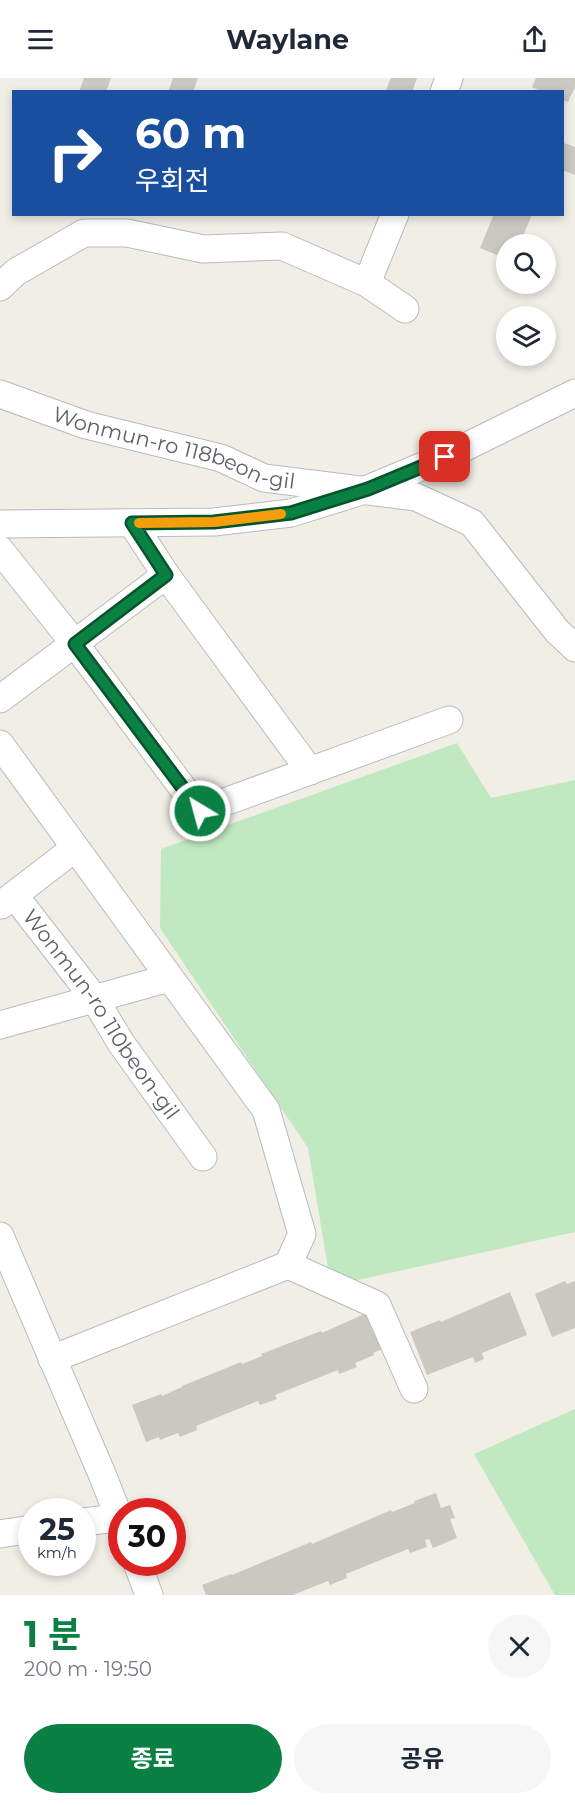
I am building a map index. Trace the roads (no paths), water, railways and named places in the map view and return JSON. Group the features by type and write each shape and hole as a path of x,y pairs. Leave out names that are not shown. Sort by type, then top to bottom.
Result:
{"street":[{"path":"367,283 394,216"},
{"path":"0,287 16,272 84,233 128,233 203,249 282,246 367,283 405,309"},
{"path":"0,524 214,522 291,513 368,489 445,457 575,393"},
{"name":"Wonmun-ro 118beon-gil","path":"0,394 86,425 221,458 264,478 368,489 416,497 472,523 557,631 575,648"},
{"path":"132,523 166,575 310,771"},
{"path":"0,550 75,644 200,811 449,720"},
{"path":"0,699 166,575"},
{"path":"0,744 266,1110 303,1234 288,1264 52,1359"},
{"name":"Wonmun-ro 110beon-gil","path":"75,848 7,901 94,998 121,1042 203,1157"},
{"path":"0,1025 169,978"},
{"path":"0,1236 111,1498"},
{"path":"288,1264 377,1305 414,1389"},
{"path":"0,1534 18,1531"},
{"path":"142,1576 149,1595"}]}
